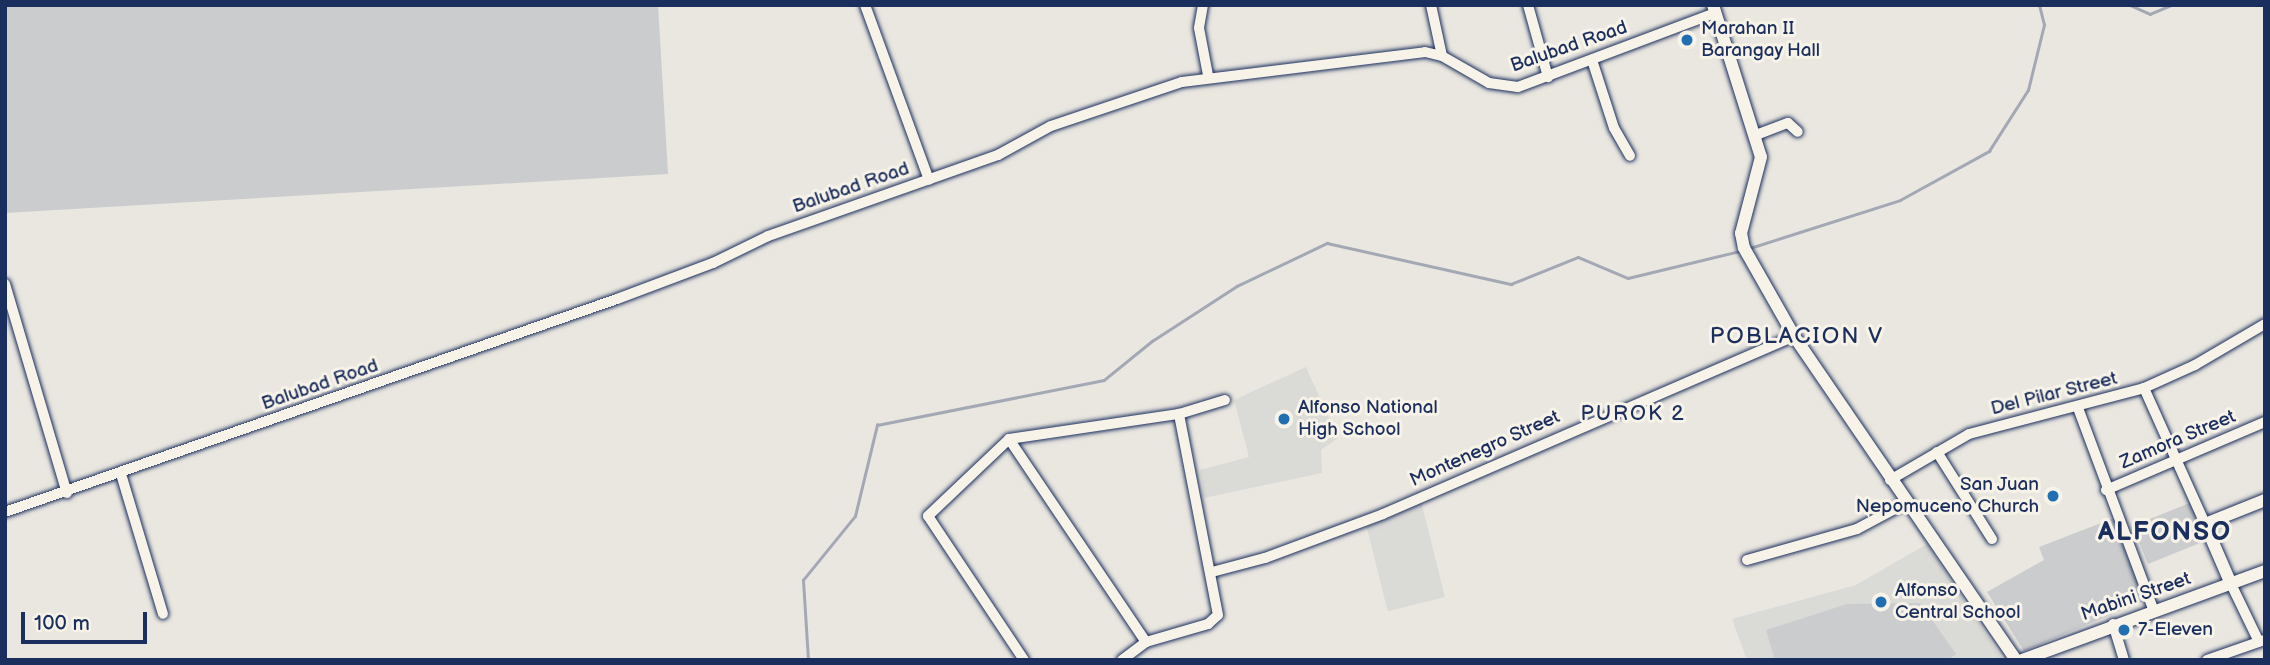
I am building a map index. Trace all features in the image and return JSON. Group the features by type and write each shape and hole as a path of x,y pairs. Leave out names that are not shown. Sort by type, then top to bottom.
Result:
{"main road":[{"path":"1714,9 1756,135 1761,169 1741,233 1744,247 1794,336 1890,480 2016,660"},
{"path":"2231,584 2205,524 2265,500"},
{"name":"Mabini Street","path":"2022,660 2113,624 2265,571"}],"street":[{"path":"865,5 929,180"},
{"path":"1203,5 1199,28 1208,75"},
{"path":"1431,5 1442,56"},
{"path":"1528,5 1548,77"},
{"name":"Balubad Road","path":"5,512 121,474 629,295 713,263 768,236 998,155 1051,127 1208,75 1406,52 1442,56 1504,86 1548,77 1714,9"},
{"path":"1592,60 1614,128 1630,156"},
{"path":"1756,135 1788,123 1798,132"},
{"path":"5,284 66,493"},
{"name":"Del Pilar Street","path":"1890,480 1937,452 1999,424 2078,408 2144,388 2195,365 2265,324"},
{"name":"Montenegro Street","path":"1212,572 1265,558 1382,514 1794,336"},
{"path":"2144,388 2205,524"},
{"path":"1024,660 928,516 1009,439 1179,414 1225,400"},
{"path":"2078,408 2105,490 2153,610"},
{"path":"1122,660 1146,642 1214,620 1219,608 1179,414"},
{"name":"Zamora Street","path":"2105,490 2265,422"},
{"path":"1009,439 1146,642"},
{"path":"1937,452 1992,539"},
{"path":"121,474 163,614"},
{"path":"1747,560 1857,529 1906,503"},
{"path":"2207,660 2262,641 2231,584"},
{"path":"2113,624 2124,660"}],"shaded area":[{"path":"5,5 658,5 668,174 5,213"},
{"name":"Alfonso National High School","path":"1306,367 1338,438 1321,450 1322,473 1204,498 1200,470 1249,457 1234,400"},
{"path":"1421,501 1445,597 1388,611 1364,515"},
{"path":"2192,502 2207,540 2148,564 2133,526"},
{"path":"2114,518 2146,600 2024,651 1987,592 2044,560 2039,547"},
{"name":"Alfonso Central School","path":"1927,544 2003,660 1747,660 1732,619 1856,585"},
{"path":"1920,603 1956,654 1948,660 1775,660 1766,630 1847,604"}],"waterway":[{"path":"1750,248 1900,200 1989,151 2028,90 2044,25 2039,5"},
{"path":"2130,5 2150,14 2171,5"},
{"path":"808,660 803,580 855,516 877,425 1104,380 1152,341 1237,286 1327,243 1511,284 1578,257 1628,278 1740,251"}],"place":[{"name":"Marahan II Barangay Hall","path":"1687,40"},
{"name":"Alfonso National High School","path":"1284,419"},
{"name":"San Juan Nepomuceno Church","path":"2053,496"},
{"name":"Alfonso Central School","path":"1881,602"},
{"name":"7-Eleven","path":"2124,630"}],"district":[{"name":"POBLACION V","path":"1797,336"},
{"name":"PUROK 2","path":"1633,414"},
{"name":"ALFONSO","path":"2165,533"}]}
